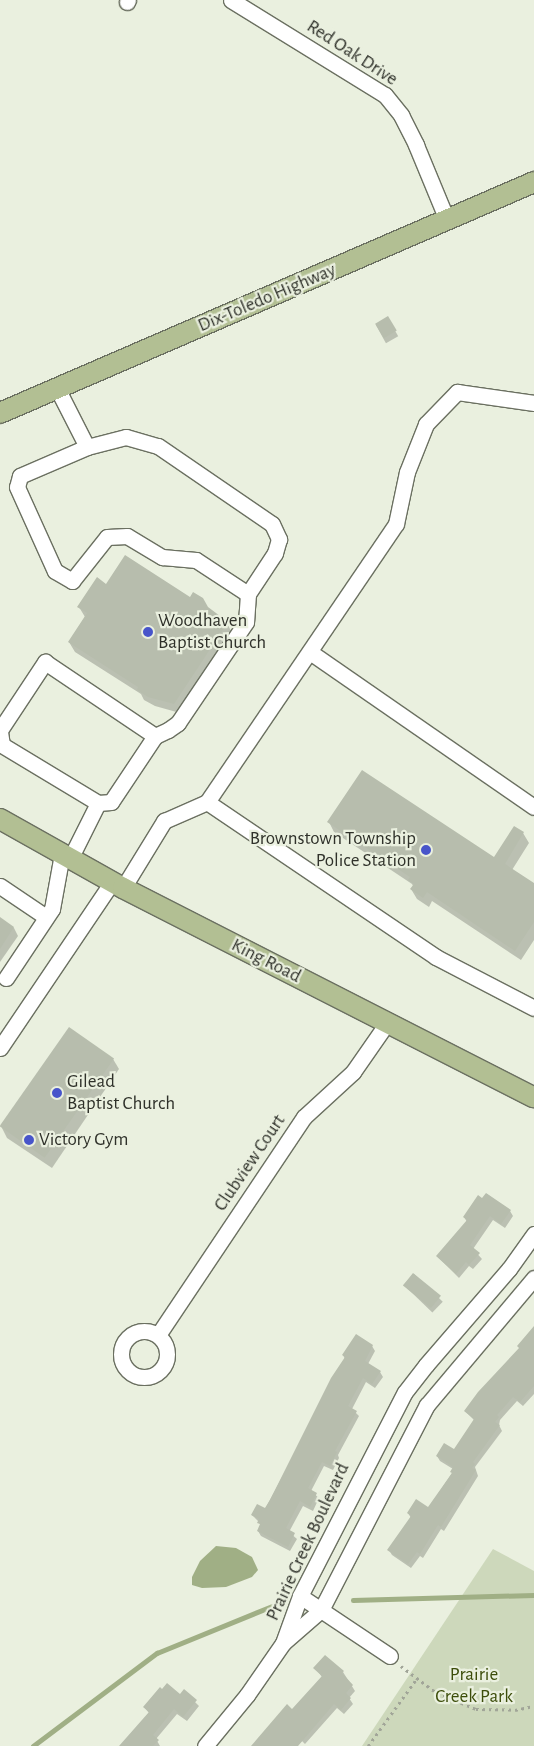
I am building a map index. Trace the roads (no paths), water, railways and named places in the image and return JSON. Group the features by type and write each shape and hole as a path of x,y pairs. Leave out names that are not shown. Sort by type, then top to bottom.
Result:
{"main road":[{"name":"Dix-Toledo Highway","path":"0,413 534,182"},
{"name":"King Road","path":"0,819 118,885 534,1097"}],"street":[{"name":"Red Oak Drive","path":"231,0 384,96 401,115 416,145 447,220"},
{"path":"57,388 87,447"},
{"path":"0,1048 164,821 207,802 310,652 396,524 407,472 426,424 457,392 534,403"},
{"path":"155,736 45,662 0,731 2,745 98,803 111,802 155,736 168,730 178,722 246,622 248,594 275,553 279,539 272,524 158,446 126,437 87,447 20,476 16,486 56,571 72,581 107,536 127,536 162,557 196,560 248,594"},
{"path":"310,652 534,808"},
{"path":"207,802 436,957 534,1008"},
{"path":"6,978 52,909 66,856 98,803"},
{"path":"0,886 46,917"},
{"name":"Clubview Court","path":"158,1335 304,1117 353,1072 387,1023"},
{"name":"Prairie Creek Boulevard","path":"205,1746 247,1695 283,1642 300,1596 405,1392 440,1348 529,1254 534,1234"},
{"name":"Prairie Creek Boulevard","path":"283,1642 321,1610 427,1405 458,1365 534,1278"},
{"path":"440,1348 458,1365"},
{"name":"Prairie Creek Boulevard","path":"370,1459 392,1470"},
{"path":"300,1596 395,1660"}],"waterway":[{"path":"353,1600 534,1595"},
{"path":"33,1746 157,1653 272,1606"}],"place":[{"name":"Woodhaven Baptist Church","path":"148,632"},
{"name":"Brownstown Township Police Station","path":"426,850"},
{"name":"Gilead Baptist Church","path":"57,1093"},
{"name":"Victory Gym","path":"29,1140"}],"park label":[{"name":"Prairie Creek Park","path":"474,1686"}]}
